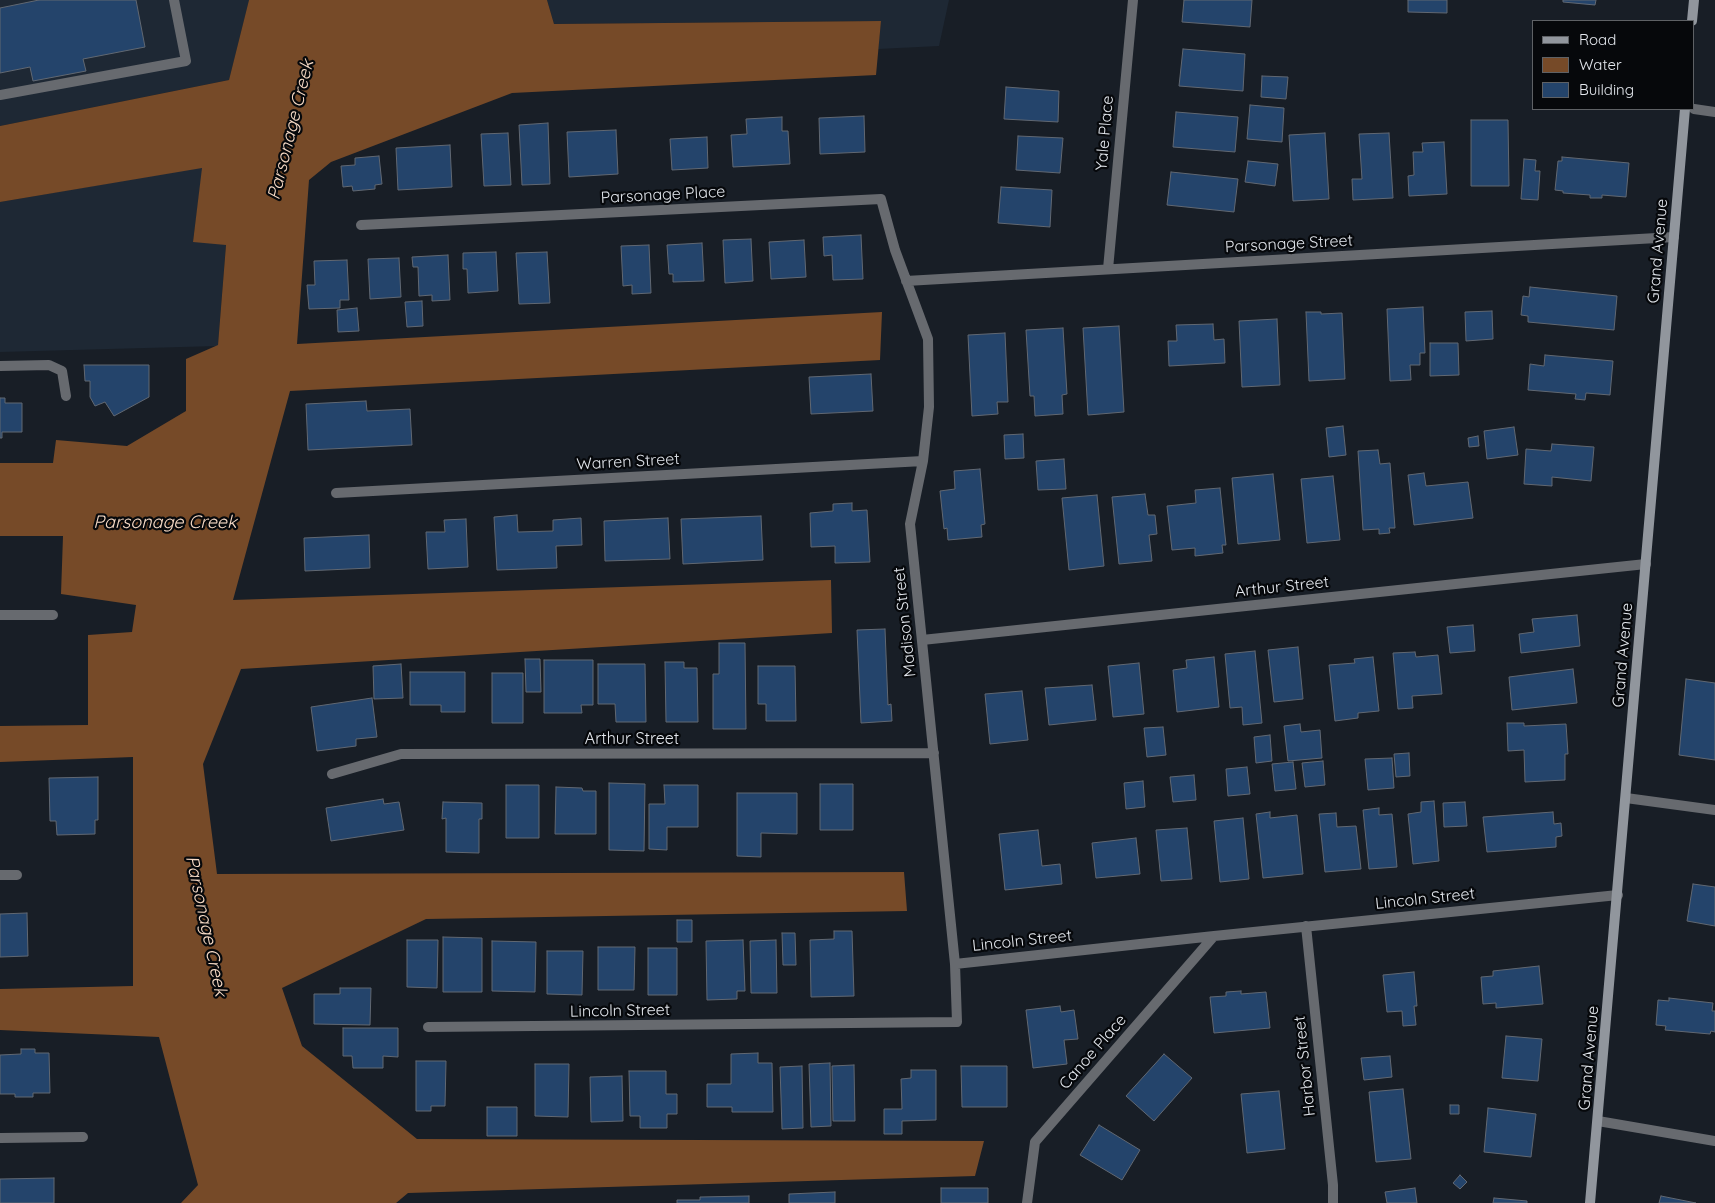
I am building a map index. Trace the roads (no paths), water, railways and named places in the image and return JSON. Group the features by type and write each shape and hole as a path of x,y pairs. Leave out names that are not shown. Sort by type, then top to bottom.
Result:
{"street":[{"path":"0,95 186,62 174,0"},
{"name":"Yale Place","path":"1108,269 1133,0"},
{"path":"1692,20 1694,0"},
{"path":"1695,109 1715,112"},
{"name":"Grand Avenue","path":"1590,1203 1685,110"},
{"name":"Parsonage Place","path":"361,225 881,199 906,281"},
{"name":"Parsonage Street","path":"906,281 1674,237"},
{"name":"Madison Street","path":"906,281 928,339 929,407 923,462 910,524 955,964"},
{"path":"0,366 49,365 62,371 66,396"},
{"name":"Warren Street","path":"336,493 923,462"},
{"name":"Arthur Street","path":"922,640 1646,564"},
{"path":"0,615 52,615"},
{"name":"Arthur Street","path":"332,774 400,754 934,754"},
{"path":"1626,798 1715,810"},
{"path":"0,875 17,875"},
{"name":"Lincoln Street","path":"428,1028 957,1022 955,964 1618,895"},
{"name":"Harbor Street","path":"1306,926 1333,1185 1333,1203"},
{"name":"Canoe Place","path":"1027,1203 1035,1142 1214,936"},
{"path":"1598,1121 1715,1140"},
{"path":"0,1138 83,1137"}],"water":[{"name":"Parsonage Creek","path":"249,0 547,0 554,24 881,21 876,75 512,93 331,162 309,180 297,344 882,312 880,360 290,391 233,600 831,580 832,633 241,669 203,764 217,874 904,872 907,911 426,919 282,988 302,1046 417,1139 984,1141 975,1176 408,1193 396,1203 181,1203 198,1185 159,1037 0,1030 0,989 133,986 133,757 0,762 0,726 88,725 88,635 132,632 136,605 61,594 63,536 0,536 0,463 53,463 56,440 127,446 186,411 186,359 218,345 226,245 193,242 202,168 0,202 0,126 229,80"}]}
